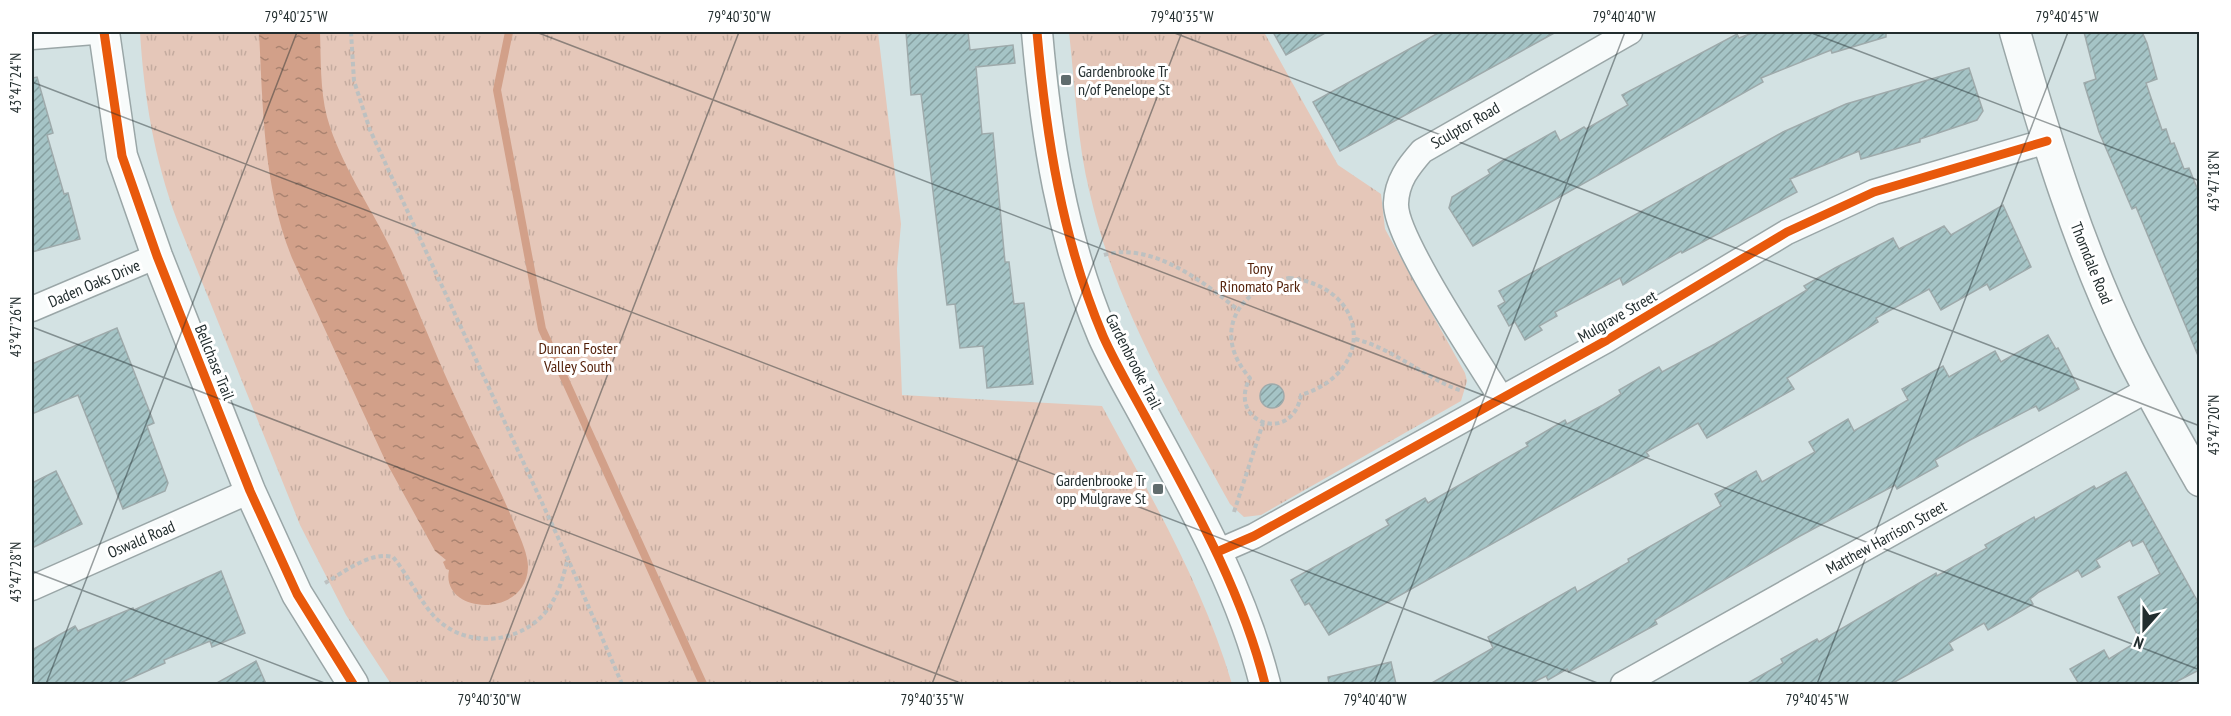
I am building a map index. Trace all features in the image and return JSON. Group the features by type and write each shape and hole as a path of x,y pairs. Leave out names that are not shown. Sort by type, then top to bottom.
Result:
{"street":[{"path":"32,37 94,32"},
{"name":"Bellchase Trail","path":"104,32 122,156 157,256 250,491 297,594 352,684"},
{"name":"Gardenbrooke Trail","path":"1037,32 1050,147 1074,262 1104,338 1217,552 1236,597 1265,684"},
{"name":"Sculptor Road","path":"1501,398 1404,237 1395,204 1402,174 1422,151 1630,32"},
{"name":"Thorndale Road","path":"2015,32 2047,141 2087,252 2128,348 2199,481"},
{"name":"Mulgrave Street","path":"1217,552 1254,536 1809,222 1874,192 2047,141"},
{"name":"Daden Oaks Drive","path":"32,309 157,256"},
{"name":"Matthew Harrison Street","path":"1623,684 2149,389"},
{"name":"Oswald Road","path":"32,588 250,491"}],"path":[{"path":"351,32 354,81 370,130 568,559 622,684"},
{"path":"1104,255 1127,252 1164,262 1205,282 1238,310"},
{"path":"1289,278 1309,280 1327,288 1342,302 1352,319 1355,339 1345,367 1334,380 1318,390 1301,395 1295,413 1287,420 1270,425 1251,414 1246,406 1245,386 1250,378 1239,366 1230,337 1238,310 1252,292 1269,282 1289,278"},
{"path":"1355,339 1393,354 1430,377 1462,391"},
{"path":"1234,512 1263,423"},
{"path":"325,583 370,559 384,555 393,557 437,619 453,632 479,640 503,638 524,630 542,616 554,599 568,559"}],"green space":[{"name":"Duncan Foster Valley South","path":"140,32 878,32 901,224 897,269 902,395 1102,406 1191,577 1220,647 1232,684 391,684 346,615 300,525 177,220 162,174 151,127"},
{"name":"Tony Rinomato Park","path":"1069,32 1264,32 1338,165 1381,194 1385,229 1465,373 1467,381 1461,401 1261,515 1244,517 1230,504 1149,354 1115,276 1101,236 1082,154"}],"water":[{"path":"259,32 320,32 323,96 327,117 340,152 392,251 526,552 528,567 524,584 514,596 500,603 485,605 470,603 457,596 450,585 449,570 443,562 446,560 435,551 385,460 292,258 282,231 270,175"}],"building":[{"path":"906,32 968,32 970,50 1013,45 1015,63 976,67 982,134 993,133 1005,262 1009,262 1014,304 1024,303 1033,384 987,388 983,346 960,348 955,304 947,305 921,94 911,95"},
{"path":"1273,32 1327,32 1286,55"},
{"path":"1440,32 1556,32 1340,151 1313,102"},
{"path":"1755,32 1886,32 1886,37 1832,53 1831,50 1761,78 1763,82 1473,246 1449,208 1452,197 1490,174 1488,170 1502,161 1555,131 1560,141 1584,127 1586,129 1628,105 1622,95 1737,34 1739,38"},
{"path":"2084,32 2142,32 2147,43 2157,79 2146,83 2162,130 2166,129 2171,144 2174,143 2184,169 2189,168 2199,193 2199,358 2136,207 2132,209 2099,132 2084,83 2096,79"},
{"path":"1969,68 1983,111 1977,120 1920,139 1920,142 1861,159 1859,151 1790,179 1797,192 1682,253 1681,251 1623,285 1620,278 1555,312 1557,316 1539,326 1542,330 1525,340 1515,322 1509,326 1498,306 1505,302 1499,291 1783,132 1846,104"},
{"path":"37,77 53,133 47,135 64,194 68,193 80,239 32,252 32,78"},
{"path":"2003,205 2031,267 1990,290 1987,284 1941,310 1929,289 1876,318 1878,322 1787,378 1794,389 1707,438 1698,423 1646,452 1649,456 1329,635 1309,603 1305,605 1291,580 1389,525 1386,520 1425,498 1428,503 1528,446 1526,443 1565,420 1567,424 1603,405 1621,394 1619,390 1659,367 1662,372 1715,344 1807,290 1804,286 1835,268 1893,238 1899,249 1944,226 1951,235"},
{"path":"117,328 154,423 147,426 168,483 165,491 123,509 78,395 32,414 32,364"},
{"path":"2048,335 2056,349 2058,348 2079,389 2039,411 2036,406 1970,440 1935,460 1938,466 1897,489 1895,485 1800,536 1655,620 1657,624 1569,672 1567,669 1548,680 1546,676 1530,684 1430,684 1493,648 1488,637 1575,587 1577,592 1629,562 1628,559 1721,506 1715,494 1756,471 1762,482 1815,452 1809,442 1848,419 1854,431 1908,400 1902,389 1943,366 1949,377 1995,351 2001,362"},
{"path":"1272,384 1277,385 1283,391 1283,401 1277,407 1272,408 1267,407 1261,401 1260,396 1261,391 1267,385"},
{"path":"56,471 82,524 32,548 32,483"},
{"path":"2126,472 2199,604 2199,670 2172,684 2079,684 2070,669 2104,650 2109,659 2140,640 2118,597 2160,574 2143,541 2133,546 2130,540 2096,560 2100,567 2082,577 2078,570 2039,592 2030,599 2033,604 1988,630 1984,623 1949,643 1953,650 1891,684 1746,684 1783,663 1781,659 1817,639 1819,642 1936,573 1937,576 1987,548 1985,545 2034,517 2035,520 2094,486 2096,489"},
{"path":"221,571 245,633 212,647 210,641 164,660 165,663 118,684 32,684 32,650 75,626 78,631 133,608 134,610"},
{"path":"256,661 266,684 215,684"},
{"path":"1391,662 1396,684 1329,684 1328,677"}],"waterway":[{"path":"509,32 497,90 542,329 703,684"}],"cycle path":[{"path":"104,32 122,156 157,256 250,491 297,594 353,684"},
{"path":"1037,32 1045,110 1058,187 1066,225 1089,299 1113,356 1214,547 1243,614 1265,684"},
{"path":"1217,552 1254,536 1607,340 1787,232 1874,192 2047,141"}],"place":[{"name":"Gardenbrooke Tr n/of Penelope St","path":"1066,80"},
{"name":"Gardenbrooke Tr opp Mulgrave St","path":"1158,489"}]}
